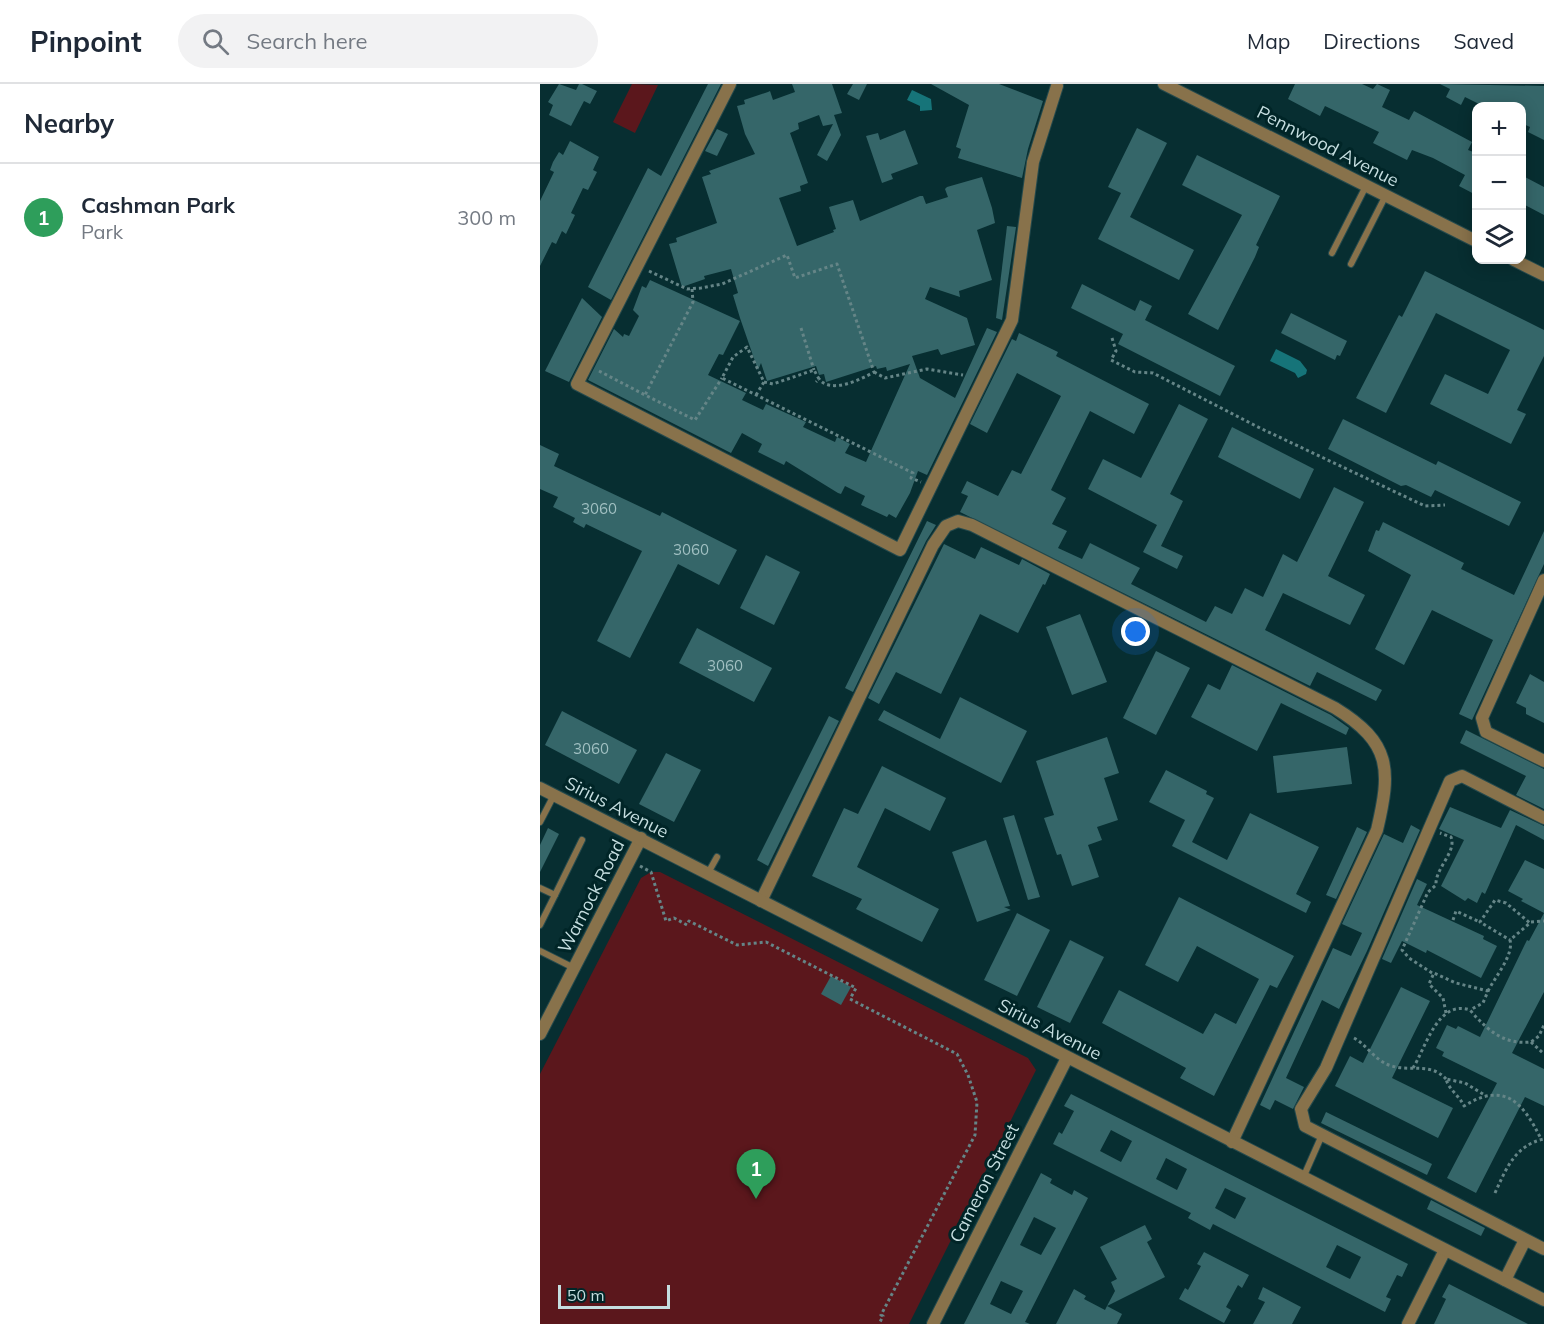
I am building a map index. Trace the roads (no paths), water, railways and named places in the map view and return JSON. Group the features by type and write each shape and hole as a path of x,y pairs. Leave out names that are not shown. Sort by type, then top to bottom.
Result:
{"street":[{"path":"730,84 577,384 900,550 1012,320 1032,162 1056,85"},
{"name":"Pennwood Avenue","path":"1164,84 1472,239"},
{"path":"1522,264 1544,275"},
{"path":"761,900 933,545 946,526 958,521 972,525 1335,708 1356,721 1375,741 1383,761 1387,786 1379,822 1232,1142"},
{"path":"1544,580 1482,718 1486,732 1544,761"},
{"path":"1544,818 1462,776 1450,782 1326,1068 1300,1109 1305,1125 1544,1249"},
{"name":"Sirius Avenue","path":"540,788 1544,1300"},
{"name":"Warnock Road","path":"540,1034 641,838"},
{"name":"Cameron Street","path":"933,1324 1067,1058"},
{"path":"1505,1280 1525,1240"},
{"path":"1408,1324 1445,1250"}],"lane":[{"path":"1332,253 1366,186"},
{"path":"1351,264 1386,195"},
{"path":"540,822 554,795"},
{"path":"540,925 582,840"},
{"path":"708,873 717,857"},
{"path":"540,888 555,895"},
{"path":"540,951 574,968"},
{"path":"1303,1178 1322,1134"}],"water":[{"path":"912,90 931,99 932,110 920,111 920,106 907,100"},
{"path":"1276,349 1300,361 1307,370 1306,374 1298,378 1295,373 1270,361"}],"place":[{"name":"Cashman Park","path":"756,1199"}]}
